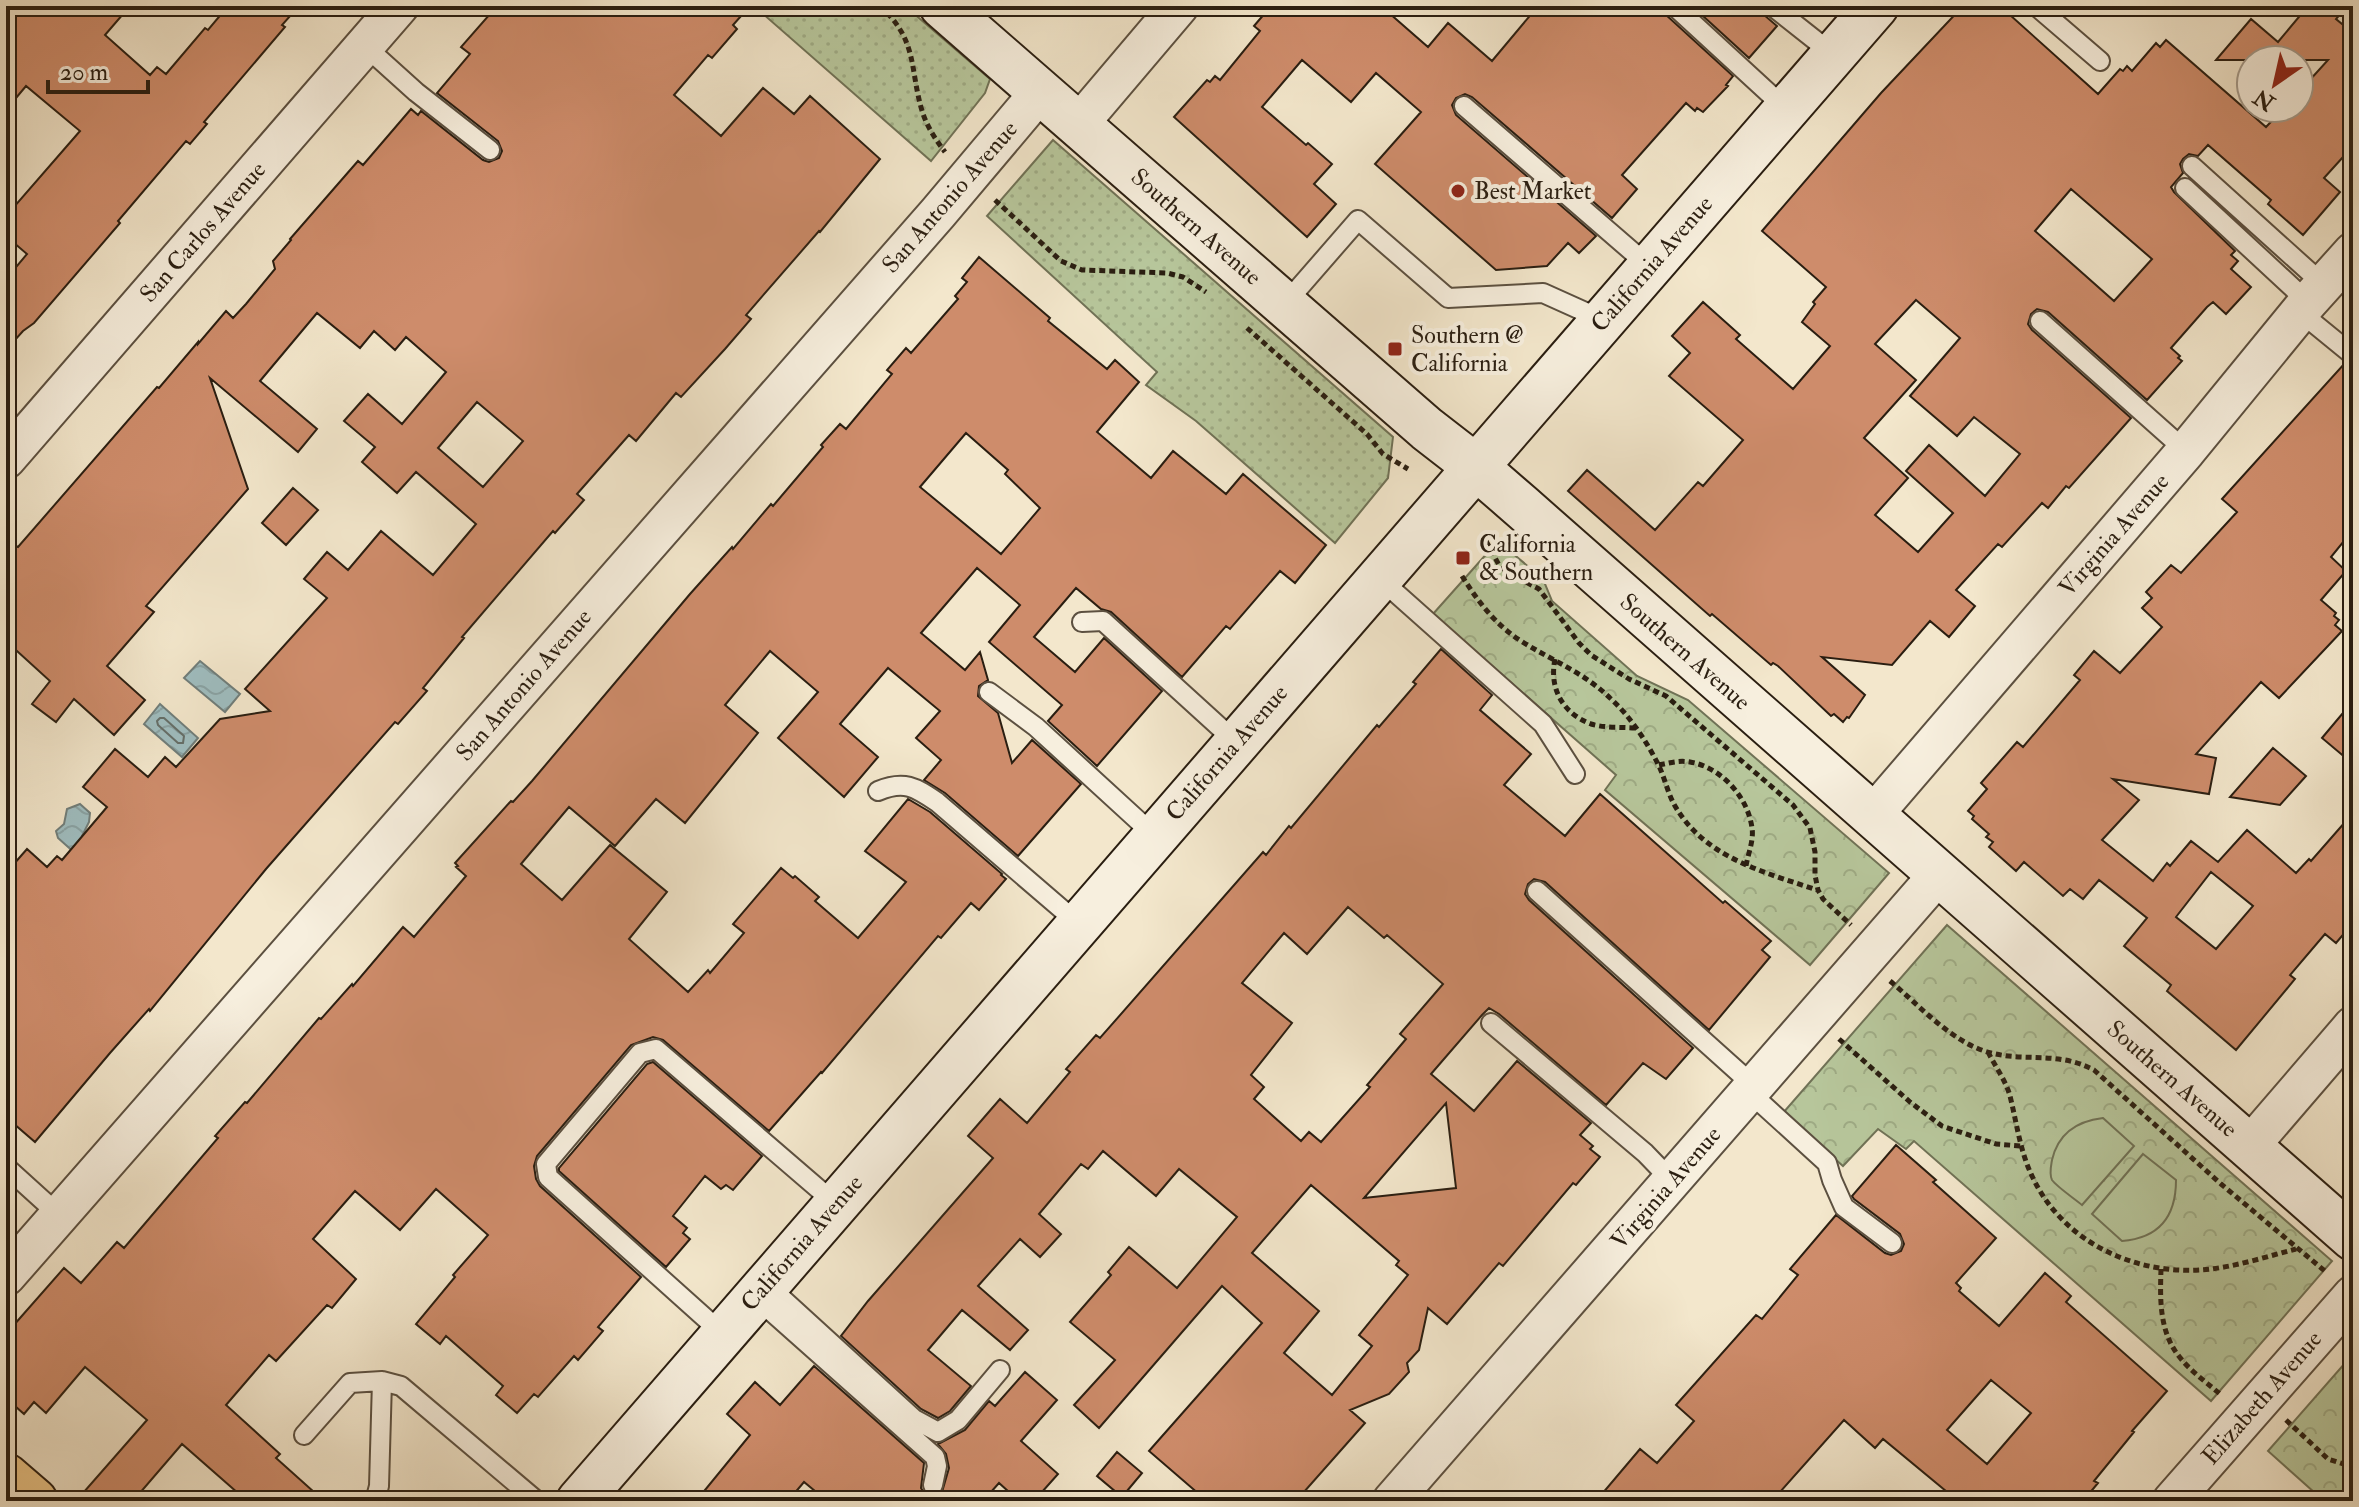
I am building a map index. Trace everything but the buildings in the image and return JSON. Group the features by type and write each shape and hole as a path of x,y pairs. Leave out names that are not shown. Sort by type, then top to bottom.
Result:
{"main road":[{"name":"Southern Avenue","path":"942,6 1427,429 1476,467 2353,1238"},
{"name":"California Avenue","path":"579,1501 1876,6"},
{"path":"6,1476 35,1501"}],"street":[{"name":"San Carlos Avenue","path":"6,459 399,6"},
{"path":"1078,125 1179,6"},
{"name":"San Antonio Avenue","path":"6,1276 938,213 1040,92"},
{"name":"Virginia Avenue","path":"1872,816 2353,252"},
{"name":"Virginia Avenue","path":"1392,1501 1939,874"},
{"path":"2249,1147 2353,1026"},
{"name":"Elizabeth Avenue","path":"2172,1501 2341,1285"}],"lane":[{"path":"1674,6 1786,109"},
{"path":"1772,6 1834,55"},
{"path":"2036,6 2100,61"},
{"path":"365,46 416,92 490,150"},
{"path":"1464,106 1650,267"},
{"path":"2192,166 2311,300 2349,352"},
{"path":"2185,188 2311,300"},
{"path":"1284,305 1358,220 1448,298 1543,293 1603,320"},
{"path":"2040,321 2186,451"},
{"path":"1379,578 1543,724 1575,774"},
{"path":"1082,622 1103,621 1236,742"},
{"path":"989,692 1036,727 1155,836"},
{"path":"878,791 904,784 930,797 1079,924"},
{"path":"1537,891 1752,1089 1827,1163 1844,1207 1892,1243"},
{"path":"1491,1023 1645,1153 1672,1181"},
{"path":"723,1334 548,1177 546,1164 640,1053 656,1049 836,1204"},
{"path":"6,1167 59,1215"},
{"path":"761,1291 914,1419 938,1432 958,1420 1000,1370"},
{"path":"761,1291 935,1457 937,1466 933,1485"},
{"path":"304,1435 350,1383 382,1381 401,1386 537,1501"},
{"path":"375,1501 379,1486 382,1381"}],"path":[{"path":"880,6 904,33 914,62 926,123 950,160"},
{"path":"987,192 1061,261 1082,270 1167,273 1183,277 1205,290 1216,301"},
{"path":"1239,321 1367,434 1383,454 1408,469"},
{"path":"1486,541 1499,565 1518,580 1539,589 1591,655 1629,679 1666,696 1793,805 1810,828 1818,890 1830,907 1859,931"},
{"path":"1462,576 1478,601 1516,638 1589,679 1613,700 1659,765 1673,804 1689,828 1713,848 1746,866 1818,890"},
{"path":"1555,659 1552,671 1554,687 1569,711 1594,725 1635,728"},
{"path":"1659,765 1679,761 1703,765 1736,790 1743,801 1752,830 1746,866"},
{"path":"1884,974 1958,1037 1988,1052 2008,1056 2060,1057 2080,1062 2094,1070 2341,1285"},
{"path":"1838,1038 1942,1126 1996,1144 2021,1146"},
{"path":"1988,1052 2009,1092 2021,1146 2045,1202 2071,1229 2102,1250 2161,1269 2201,1270 2297,1249"},
{"path":"2161,1269 2160,1306 2168,1338 2182,1360 2223,1397"},
{"path":"2286,1420 2328,1459 2353,1467"}],"green space":[{"path":"754,6 905,6 990,79 985,93 931,161"},
{"path":"1053,140 1393,437 1388,478 1335,543 1196,421 1146,385 1157,372 987,216"},
{"path":"1498,541 1543,579 1552,601 1637,676 1688,700 1889,873 1810,965 1605,790 1616,775 1433,614"},
{"path":"1947,925 2332,1261 2211,1401 1914,1141 1906,1149 1878,1129 1843,1166 1783,1113"},
{"path":"2103,1118 2134,1146 2082,1205 2052,1180 2052,1160 2059,1143 2070,1130"},
{"path":"2143,1154 2176,1180 2173,1204 2156,1230 2122,1241 2092,1214"},
{"path":"2353,1354 2353,1501 2324,1501 2268,1451"}],"water":[{"path":"200,661 240,694 225,712 184,678"},
{"path":"160,704 198,738 182,757 144,724"},
{"path":"80,804 90,813 82,836 86,843 76,854 58,838 56,831 64,824 67,809"}],"place":[{"name":"Best Market","path":"1458,191"},
{"name":"Southern @ California","path":"1395,349"},
{"name":"California & Southern","path":"1463,558"}]}
